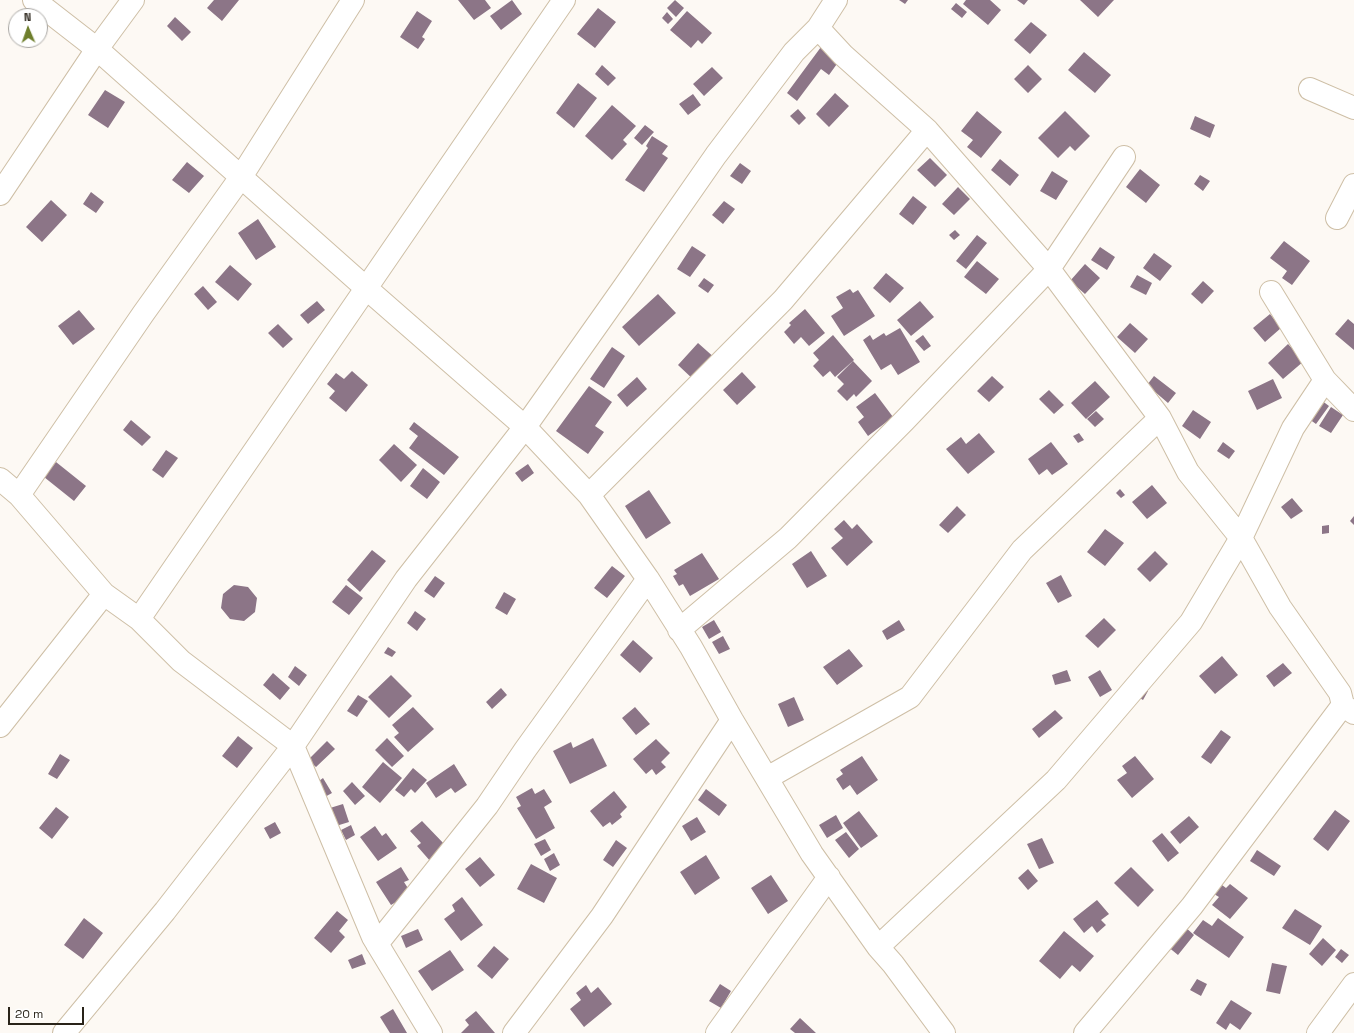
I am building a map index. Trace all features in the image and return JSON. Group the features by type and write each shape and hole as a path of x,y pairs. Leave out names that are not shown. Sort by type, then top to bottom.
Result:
{"street":[{"path":"34,0 97,49 525,427 589,495 648,579 691,647 732,720 812,854 878,947 893,964 939,1031"},
{"path":"0,194 97,49 133,0"},
{"path":"19,495 142,314 241,177 353,0"},
{"path":"139,619 564,0"},
{"path":"64,1033 166,910 293,746 406,579 525,427 716,155 794,52 818,28 836,0"},
{"path":"818,28 843,55 927,130 1049,269 1160,418 1188,472 1241,538 1280,607 1340,693 1349,709 1192,906 1085,1033"},
{"path":"1310,89 1354,108"},
{"path":"589,495 783,300 927,130"},
{"path":"679,630 788,538 1049,269 1124,157"},
{"path":"1337,218 1354,185"},
{"path":"1272,292 1325,380 1354,410"},
{"path":"878,947 1056,780 1191,622 1241,538 1293,428 1325,380"},
{"path":"767,778 910,697 1022,550 1160,418"},
{"path":"0,479 19,495 104,594 139,619 182,661 293,746 377,944 431,1033"},
{"path":"377,944 486,806 524,750 648,579"},
{"path":"0,726 104,594"},
{"path":"514,1033 602,916 732,720"},
{"path":"717,1033 829,877"},
{"path":"1318,1033 1354,984"}],"building":[{"path":"214,0 239,0 222,21 207,8"},
{"path":"458,0 485,0 491,8 474,20"},
{"path":"512,0 522,14 501,30 490,16"},
{"path":"675,0 684,8 676,17 667,8"},
{"path":"899,0 908,0 905,4"},
{"path":"966,0 990,0 1001,10 988,25 963,4"},
{"path":"1017,0 1028,0 1024,5"},
{"path":"1080,0 1114,0 1098,17"},
{"path":"956,3 967,12 962,18 951,9"},
{"path":"598,8 616,22 595,48 577,34"},
{"path":"417,11 432,21 422,37 425,39 418,49 400,37"},
{"path":"687,11 712,33 702,44 698,40 691,48 670,30"},
{"path":"667,12 673,19 668,24 662,18"},
{"path":"175,17 191,32 182,41 167,26"},
{"path":"1031,22 1047,35 1030,54 1014,40"},
{"path":"821,47 839,61 829,75 821,69 797,101 787,93"},
{"path":"1084,52 1111,75 1095,93 1068,70"},
{"path":"602,65 616,78 608,86 595,74"},
{"path":"1028,65 1042,79 1028,93 1014,79"},
{"path":"712,67 723,78 704,96 693,84"},
{"path":"578,83 597,98 574,128 556,113"},
{"path":"105,90 125,102 108,128 88,115"},
{"path":"835,93 849,106 829,127 816,114"},
{"path":"693,94 701,105 688,115 679,104"},
{"path":"612,105 636,126 623,140 627,144 612,160 585,136"},
{"path":"798,109 806,118 799,125 790,116"},
{"path":"977,111 1002,132 981,158 967,147 973,140 961,131"},
{"path":"1065,111 1090,136 1075,151 1070,146 1058,158 1038,138"},
{"path":"1195,116 1215,125 1210,138 1190,129"},
{"path":"645,125 654,132 642,145 634,138"},
{"path":"652,136 668,146 662,154 668,158 644,192 625,180 648,148 646,146"},
{"path":"930,158 947,175 935,187 917,170"},
{"path":"1000,159 1019,175 1010,186 991,170"},
{"path":"187,162 204,176 189,193 172,180"},
{"path":"740,163 751,171 742,184 730,176"},
{"path":"1140,169 1160,185 1146,203 1126,187"},
{"path":"1052,171 1068,181 1056,200 1040,191"},
{"path":"1200,175 1210,181 1203,191 1194,184"},
{"path":"958,187 970,199 954,215 942,204"},
{"path":"91,192 104,202 96,213 83,204"},
{"path":"913,196 927,207 913,225 899,214"},
{"path":"51,200 67,215 42,242 26,227"},
{"path":"724,201 735,209 723,224 712,215"},
{"path":"258,219 276,247 256,260 238,233"},
{"path":"955,230 960,235 954,240 949,235"},
{"path":"977,235 987,243 966,269 956,261"},
{"path":"1284,241 1310,261 1292,285 1282,278 1287,271 1270,258"},
{"path":"692,246 706,255 690,277 677,269"},
{"path":"1100,247 1115,257 1107,270 1091,260"},
{"path":"1154,253 1172,266 1160,281 1143,268"},
{"path":"977,261 999,279 986,294 964,277"},
{"path":"1085,264 1100,278 1085,294 1070,281"},
{"path":"230,265 252,284 238,301 215,282"},
{"path":"886,273 904,288 890,303 873,288"},
{"path":"1137,275 1152,283 1146,295 1130,287"},
{"path":"704,278 714,285 708,293 698,286"},
{"path":"1203,281 1214,291 1202,304 1191,294"},
{"path":"203,286 217,302 208,310 194,294"},
{"path":"850,289 853,293 858,290 875,316 844,336 831,316 843,308 836,297"},
{"path":"658,294 676,313 639,346 622,327"},
{"path":"317,301 325,310 308,324 300,315"},
{"path":"920,301 934,317 911,336 897,320"},
{"path":"805,309 825,333 809,346 801,337 794,344 784,332 791,325 789,323"},
{"path":"79,310 95,329 73,345 58,326"},
{"path":"1270,314 1281,328 1265,342 1253,328"},
{"path":"1348,319 1354,324 1354,350 1335,334"},
{"path":"1130,323 1148,339 1135,353 1117,337"},
{"path":"278,324 293,339 283,348 268,333"},
{"path":"900,328 920,362 898,375 891,364 881,370 863,340 870,335 873,340 884,333 886,336"},
{"path":"833,335 854,360 835,377 830,371 823,377 813,366 819,360 813,353"},
{"path":"923,335 931,346 924,351 915,341"},
{"path":"698,343 716,359 695,381 678,365"},
{"path":"1288,344 1304,361 1283,379 1268,363"},
{"path":"612,347 625,356 604,388 590,379"},
{"path":"853,361 872,381 856,397 854,394 847,401 837,391 844,384 837,377"},
{"path":"352,371 368,385 346,412 329,398 335,391 327,384 336,373 344,379"},
{"path":"742,372 756,387 737,405 723,390"},
{"path":"992,376 1004,387 989,402 977,391"},
{"path":"1154,376 1176,393 1168,403 1147,385"},
{"path":"637,377 647,389 627,407 617,395"},
{"path":"1273,379 1282,398 1257,410 1248,391"},
{"path":"1095,381 1110,397 1086,419 1071,403"},
{"path":"589,386 612,402 595,426 604,432 588,454 556,431"},
{"path":"1049,390 1064,405 1054,414 1039,399"},
{"path":"875,393 893,417 868,436 858,422 864,417 856,407"},
{"path":"1321,400 1329,406 1316,424 1309,419"},
{"path":"1331,407 1343,415 1331,433 1319,426"},
{"path":"1193,410 1211,422 1200,439 1182,426"},
{"path":"1096,411 1104,419 1095,427 1087,419"},
{"path":"131,420 151,437 142,446 123,430"},
{"path":"414,422 459,457 444,475 409,448 418,436 409,429"},
{"path":"979,433 995,452 968,474 946,449 961,437 966,444"},
{"path":"1079,433 1084,440 1078,443 1073,436"},
{"path":"1051,442 1068,464 1052,475 1047,469 1039,475 1028,459"},
{"path":"1223,442 1235,451 1229,459 1217,451"},
{"path":"394,444 417,465 401,482 379,460"},
{"path":"166,450 178,458 163,478 152,470"},
{"path":"56,462 86,486 74,501 44,477"},
{"path":"528,464 534,473 522,482 515,473"},
{"path":"423,468 440,482 427,499 410,486"},
{"path":"1152,485 1167,503 1147,519 1132,502"},
{"path":"1120,489 1125,495 1121,498 1116,493"},
{"path":"649,490 671,523 646,539 625,506"},
{"path":"1292,498 1303,511 1291,519 1281,507"},
{"path":"957,506 966,515 948,533 939,525"},
{"path":"1354,516 1354,525 1350,521"},
{"path":"844,520 852,529 857,524 873,542 847,566 831,548 843,538 834,529"},
{"path":"1329,525 1329,533 1322,534 1322,526"},
{"path":"1105,529 1124,543 1105,566 1087,552"},
{"path":"372,550 386,561 360,592 347,580"},
{"path":"811,551 827,576 807,588 792,564"},
{"path":"1155,551 1168,564 1150,582 1137,569"},
{"path":"702,553 719,579 690,596 683,584 679,586 673,576 677,574 674,570"},
{"path":"612,566 625,576 607,598 594,588"},
{"path":"1061,575 1072,596 1058,603 1046,583"},
{"path":"435,576 445,583 434,598 424,591"},
{"path":"234,585 248,587 257,598 255,612 244,621 230,619 221,608 223,594"},
{"path":"346,585 363,598 349,615 332,602"},
{"path":"504,592 516,599 507,615 495,608"},
{"path":"415,611 426,619 417,631 407,623"},
{"path":"1104,618 1116,630 1098,648 1085,636"},
{"path":"714,620 721,632 709,639 702,627"},
{"path":"899,620 905,630 887,640 882,631"},
{"path":"723,636 730,649 719,654 712,642"},
{"path":"633,640 653,658 640,673 620,655"},
{"path":"388,647 396,652 392,657 384,653"},
{"path":"849,649 863,666 837,685 823,667"},
{"path":"1222,656 1238,675 1215,694 1199,676"},
{"path":"1283,663 1292,673 1274,687 1266,676"},
{"path":"295,666 307,675 299,686 288,677"},
{"path":"1067,670 1071,681 1055,685 1052,675"},
{"path":"1100,670 1112,690 1100,697 1088,677"},
{"path":"273,673 290,688 280,700 263,685"},
{"path":"391,675 412,696 389,718 368,697"},
{"path":"1141,687 1148,691 1143,700 1135,695"},
{"path":"501,688 507,695 492,709 486,702"},
{"path":"358,695 368,701 357,717 347,711"},
{"path":"794,697 804,720 788,727 778,704"},
{"path":"413,707 434,729 408,752 394,737 399,733 392,725"},
{"path":"635,707 650,724 636,735 622,718"},
{"path":"1055,710 1063,718 1039,738 1032,729"},
{"path":"1221,730 1231,737 1211,764 1201,757"},
{"path":"238,736 253,748 237,768 222,756"},
{"path":"387,738 404,756 392,767 375,750"},
{"path":"593,738 607,766 570,784 553,751 571,742 573,748"},
{"path":"656,739 670,753 661,762 666,767 656,775 652,769 646,774 633,759"},
{"path":"327,741 335,749 316,767 308,760"},
{"path":"60,754 70,760 57,779 48,774"},
{"path":"862,756 878,780 857,795 850,785 843,790 836,779 843,774 840,770"},
{"path":"1135,756 1154,779 1132,798 1117,780 1127,773 1122,766"},
{"path":"383,762 402,778 380,803 362,787"},
{"path":"454,764 467,785 455,793 451,788 436,798 426,783"},
{"path":"413,768 427,780 415,793 411,789 404,797 395,790"},
{"path":"323,778 332,793 323,798 315,784"},
{"path":"352,782 365,796 355,805 343,791"},
{"path":"532,788 535,794 544,789 552,802 544,807 555,828 536,839 517,808 521,806 516,797"},
{"path":"706,789 727,805 719,816 698,800"},
{"path":"614,791 627,807 620,814 622,817 612,825 610,822 603,827 590,811"},
{"path":"343,804 349,822 336,826 330,808"},
{"path":"56,807 69,817 52,839 39,828"},
{"path":"1335,810 1350,821 1328,851 1313,839"},
{"path":"859,811 878,836 861,848 843,823"},
{"path":"836,815 843,828 827,838 819,825"},
{"path":"1189,816 1199,827 1180,844 1170,832"},
{"path":"697,817 706,832 691,841 682,826"},
{"path":"422,821 447,847 431,862 417,846 421,843 410,831"},
{"path":"275,822 281,833 270,839 264,828"},
{"path":"351,825 355,835 346,840 341,830"},
{"path":"375,826 382,836 386,833 397,848 378,861 360,837"},
{"path":"846,832 859,849 849,858 835,840"},
{"path":"1162,833 1179,853 1168,862 1152,841"},
{"path":"1042,838 1054,863 1039,869 1027,844"},
{"path":"545,839 551,850 541,856 534,844"},
{"path":"616,840 627,848 613,867 603,860"},
{"path":"1257,850 1281,866 1274,876 1250,861"},
{"path":"554,853 560,865 550,871 544,859"},
{"path":"706,855 720,878 695,895 680,872"},
{"path":"480,857 495,875 480,887 465,869"},
{"path":"531,864 557,878 544,903 517,889"},
{"path":"401,867 409,880 404,882 411,893 391,905 376,882"},
{"path":"1131,867 1154,890 1138,907 1114,883"},
{"path":"1028,869 1038,881 1028,890 1018,878"},
{"path":"771,875 788,901 768,914 751,888"},
{"path":"1230,884 1248,898 1230,919 1212,905 1219,897 1214,894 1222,885 1226,888"},
{"path":"462,897 483,925 461,941 444,919 455,911 452,905"},
{"path":"1097,900 1109,914 1101,920 1106,925 1097,933 1092,926 1084,933 1073,919"},
{"path":"1295,909 1322,926 1310,945 1282,928"},
{"path":"337,911 348,920 339,931 345,937 331,953 314,938"},
{"path":"84,918 103,933 83,959 64,945"},
{"path":"1218,918 1244,937 1229,958 1193,933 1203,920 1212,926"},
{"path":"1184,926 1194,935 1178,955 1167,946"},
{"path":"418,929 423,940 406,948 401,936"},
{"path":"1064,931 1094,956 1080,972 1072,965 1060,979 1039,961"},
{"path":"1323,938 1336,950 1322,966 1309,954"},
{"path":"494,946 509,959 492,979 477,966"},
{"path":"1341,949 1349,955 1342,963 1335,957"},
{"path":"450,950 464,970 432,991 418,971"},
{"path":"362,954 366,964 352,969 348,960"},
{"path":"1272,963 1287,966 1280,994 1266,991"},
{"path":"1197,979 1207,984 1201,996 1190,990"},
{"path":"720,984 731,991 721,1008 709,1001"},
{"path":"586,985 591,993 598,987 612,1004 584,1027 570,1009 581,1000 576,993"},
{"path":"1231,1000 1252,1013 1240,1030 1230,1023 1226,1030 1216,1023"},
{"path":"393,1009 407,1033 390,1033 380,1017"},
{"path":"476,1011 495,1033 461,1033 469,1025 465,1020"},
{"path":"800,1018 816,1033 795,1033 790,1029"}]}
